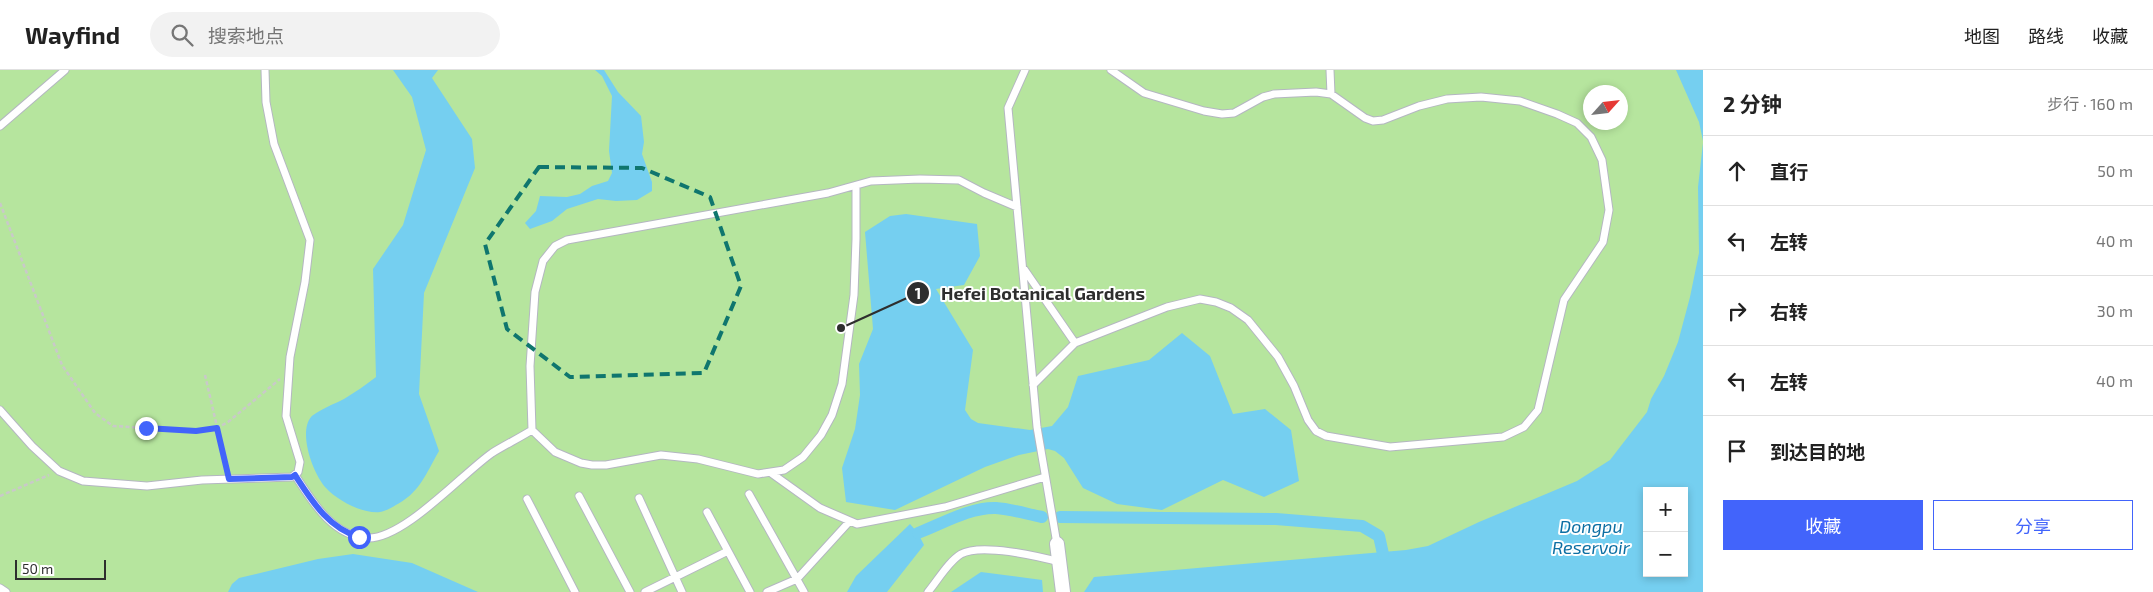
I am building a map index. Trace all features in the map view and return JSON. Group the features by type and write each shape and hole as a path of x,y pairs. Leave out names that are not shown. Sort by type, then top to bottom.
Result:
{"street":[{"path":"1058,544 1063,592"}],"lane":[{"path":"0,126 65,70"},
{"path":"0,410 32,446 58,471 83,480 147,486 202,480 292,477 298,472 300,462 286,416 290,357 305,282 310,240 274,144 266,102 265,70"},
{"path":"1025,70 1008,108 1037,427 1058,544"},
{"path":"1033,385 1075,343 1168,307 1200,299 1216,302 1240,313 1248,320 1278,357 1294,386 1308,420 1316,431 1326,436 1390,447 1502,437 1524,427 1538,410 1564,300 1603,242 1609,210 1607,186 1602,160 1591,137 1577,123 1520,101 1481,97 1447,99 1419,106 1383,120 1373,121 1332,94 1316,92 1274,94 1256,100 1234,113 1222,114 1144,93 1111,70"},
{"path":"1330,70 1332,94"},
{"path":"856,186 854,295 842,384 832,415 821,435 804,457 784,470 758,474 698,459 660,456 606,465 581,463 555,452 532,430 530,366 535,292 542,261 555,246 567,240 828,193 871,181 960,180 1017,207"},
{"path":"1022,268 1075,343"},
{"path":"295,475 315,507 335,525 350,534 373,538 402,527 492,454 532,430"},
{"path":"772,473 820,508 849,522 864,524 945,507 1045,478"},
{"path":"750,494 804,592"},
{"path":"579,496 630,592"},
{"path":"639,498 682,592"},
{"path":"527,499 575,592"},
{"path":"707,512 750,592"},
{"path":"766,592 797,579 849,522"},
{"path":"928,592 953,560 968,551 981,550 1025,554 1060,562"},
{"path":"644,592 728,551"},
{"path":"0,588 6,592"}],"path":[{"path":"0,203 62,365 95,413 113,426 196,431 217,428 228,422 289,372"},
{"path":"205,375 229,479"},
{"path":"0,496 58,471"}],"highlighted area":[{"path":"539,167 642,168 710,197 741,286 704,373 570,377 507,329 485,244"}],"green space":[{"path":"0,70 1703,70 1703,592 0,592"}],"water":[{"path":"393,70 438,70 432,78 472,139 475,168 424,293 419,394 439,451 424,478 410,495 389,509 373,512 350,505 326,488 312,464 306,433 307,424 311,417 344,399 376,377 373,269 403,225 426,150 412,97"},
{"path":"595,70 604,70 618,92 641,116 644,142 642,154 652,182 652,191 637,200 616,201 598,199 567,209 552,221 530,229 525,223 536,211 540,196 567,197 580,194 592,186 608,181 612,173 609,151 612,96 602,76"},
{"path":"1676,70 1703,70 1703,141 1699,122"},
{"name":"Dongpu Reservoir","path":"1703,143 1703,592 1084,592 1094,577 1406,550 1428,546 1479,522 1577,481 1610,460 1647,412 1651,399 1664,376 1678,342 1699,253 1698,187"},
{"path":"906,214 977,224 980,256 964,285 936,289 973,350 965,410 971,419 978,423 1030,430 1052,426 1068,407 1078,376 1149,360 1182,333 1210,356 1233,414 1265,409 1291,430 1299,481 1264,497 1223,480 1162,510 1117,504 1083,488 1064,458 1055,451 1048,449 1019,455 985,467 895,510 846,502 842,468 855,429 860,395 859,364 873,329 865,232 890,216"},
{"path":"910,524 918,533 924,545 887,592 847,592 856,576"},
{"path":"353,554 412,563 478,592 228,592 232,584 239,578 318,559"},
{"path":"981,572 1042,580 1043,592 951,592"}],"waterway":[{"path":"918,533 966,513 986,508 1007,509 1042,517"},
{"path":"1060,517 1276,519 1362,526 1379,536 1383,554"}],"place":[{"name":"Hefei Botanical Gardens","path":"841,328"}],"route":[{"path":"146,428 196,431 217,428 229,479 292,477 295,475 315,507 335,525 359,537"}]}
